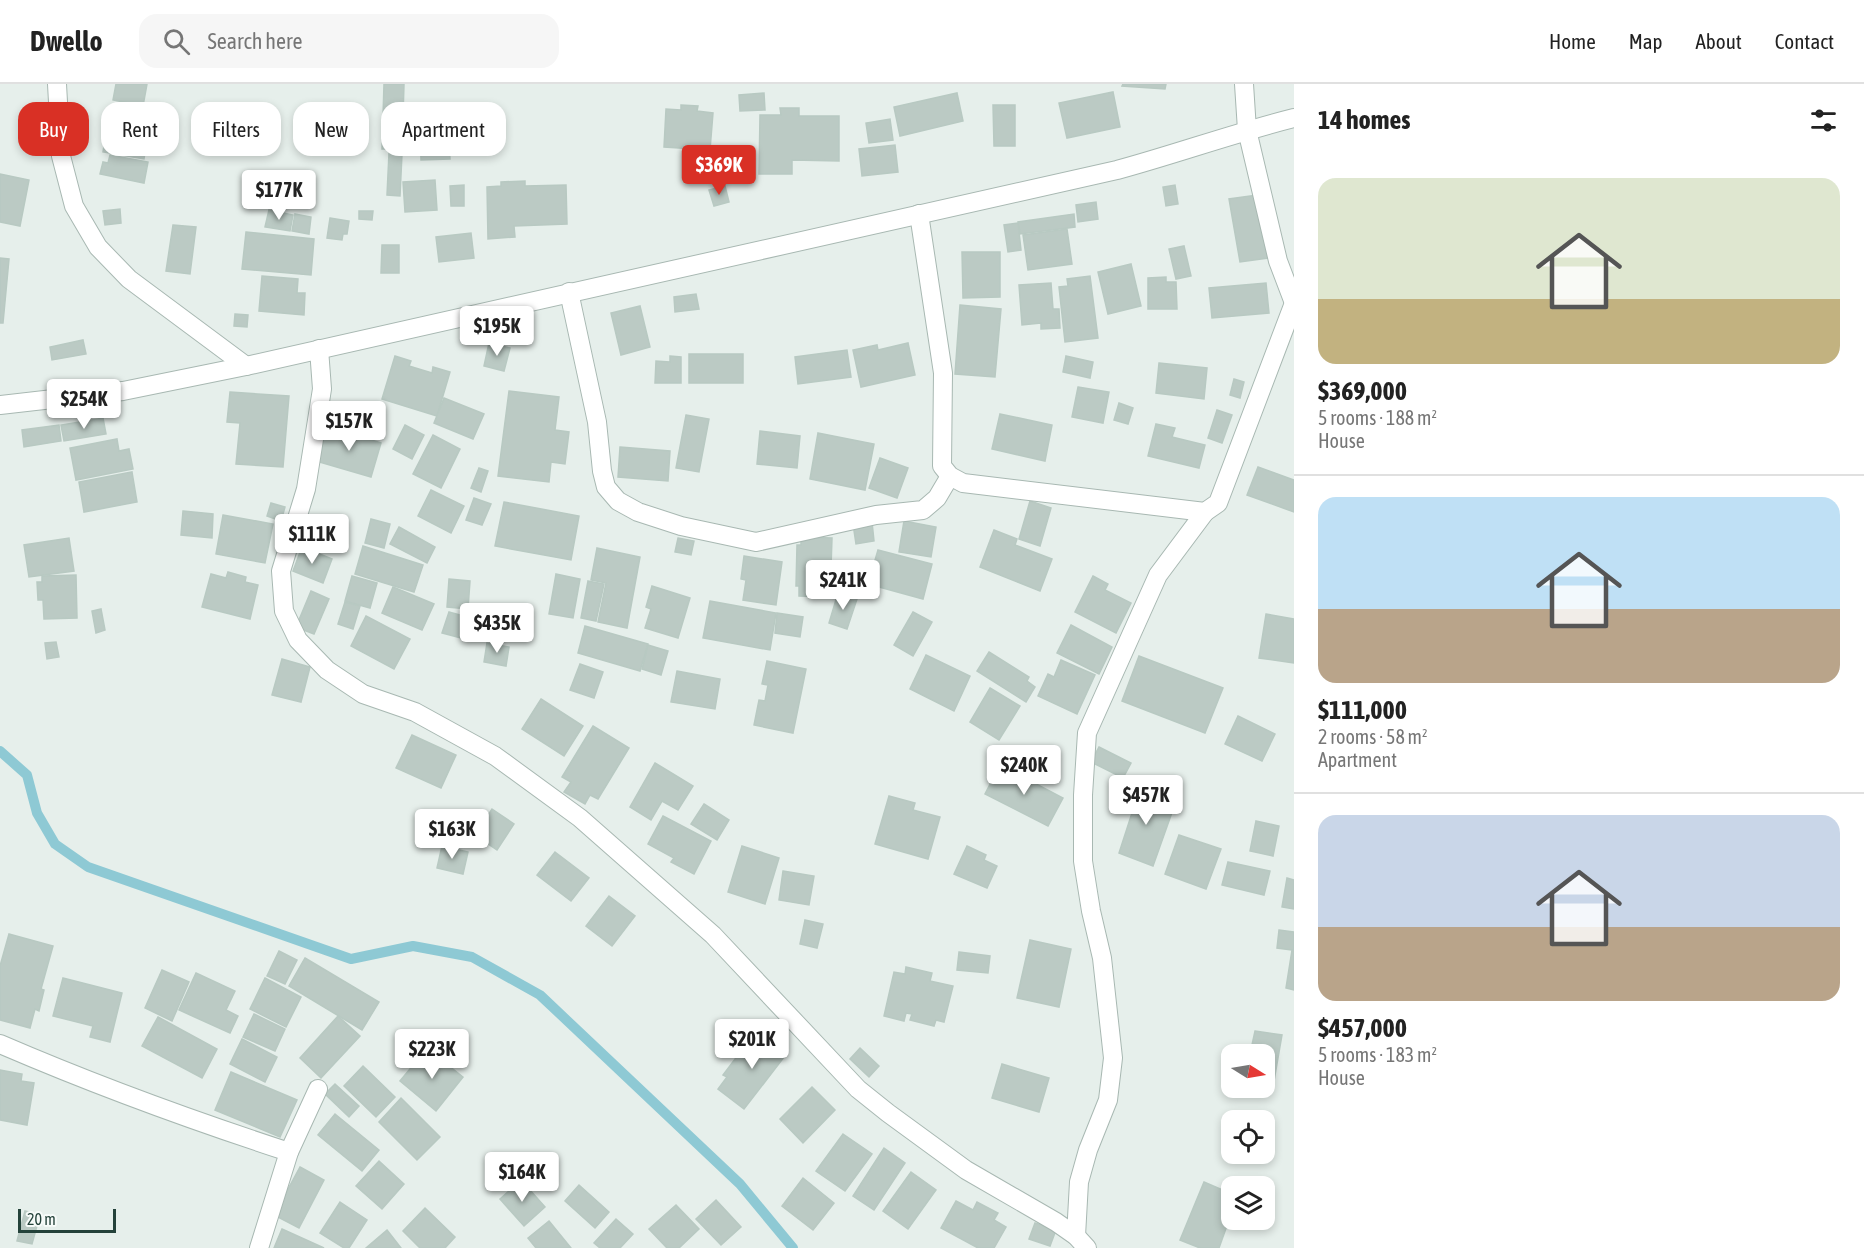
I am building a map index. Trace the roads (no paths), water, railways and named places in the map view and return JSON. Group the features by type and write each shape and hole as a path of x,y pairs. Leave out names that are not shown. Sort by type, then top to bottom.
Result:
{"street":[{"path":"57,84 61,156 74,207 98,246 129,279 246,366"},
{"path":"1081,1242 1079,1182 1088,1150 1108,1100 1113,1058 1102,958 1083,861 1083,795 1087,733 1158,574 1205,512 1218,503 1294,303 1278,261 1247,130 1244,84"},
{"path":"0,405 123,391 246,366 1128,167 1294,118"},
{"path":"919,214 943,373 942,466 950,476 963,483 1205,512"},
{"path":"569,292 597,422 606,487 618,501 638,512 681,526 756,542 876,515 924,510 937,498 950,476"},
{"path":"319,349 322,390 306,489 281,571 284,611 298,640 327,670 363,694 415,712 495,756 580,818 713,935 858,1089 966,1170 1056,1222 1081,1242"},
{"path":"0,1044 166,1111 289,1152"},
{"path":"259,1248 289,1152 318,1089"}],"waterway":[{"path":"0,751 27,775 37,813 55,844 88,867 351,959 413,946 472,957 540,995 740,1184 793,1248"}]}
